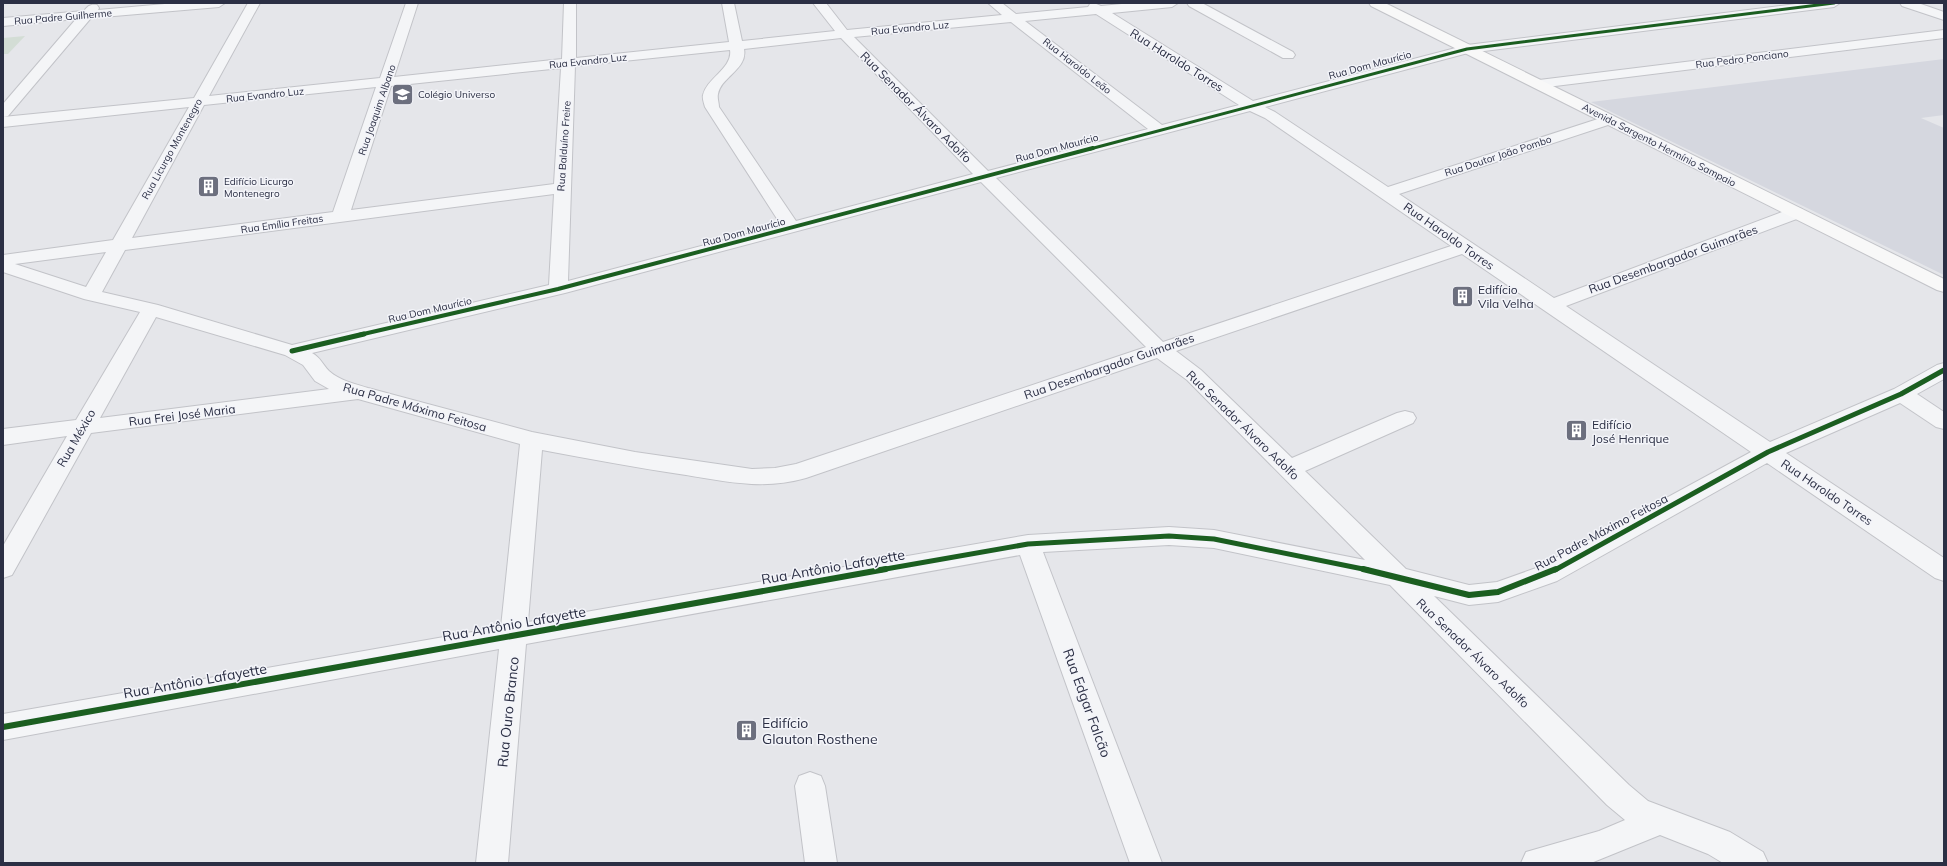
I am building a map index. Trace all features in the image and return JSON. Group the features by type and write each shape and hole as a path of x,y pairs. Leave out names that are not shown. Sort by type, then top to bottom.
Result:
{"main road":[{"name":"Avenida Sargento Hermínio Sampaio","path":"1375,3 1944,286"}],"street":[{"path":"3,113 98,3"},
{"name":"Rua Padre Guilherme","path":"3,22 219,3"},
{"name":"Rua Licurgo Montenegro","path":"91,295 254,3"},
{"name":"Rua Joaquim Albano","path":"340,217 412,3"},
{"name":"Rua Balduíno Freire","path":"558,290 561,188 570,63 570,3"},
{"path":"728,3 738,54 732,66 714,87 710,95 712,107 792,228"},
{"name":"Rua Senador Álvaro Adolfo","path":"819,3 844,34 985,177 1159,349 1194,375 1395,576 1618,795 1637,811 1719,843 1752,863"},
{"name":"Rua Haroldo Leão","path":"994,3 1158,130"},
{"name":"Rua Evandro Luz","path":"3,122 737,45 1014,18 1092,6 1172,3"},
{"path":"1193,3 1288,55"},
{"name":"Rua Dom Maurício","path":"292,351 558,290 1466,49 1834,3"},
{"path":"1906,3 1944,16"},
{"name":"Rua Haroldo Torres","path":"1092,6 1251,106 1270,115 1387,193 1549,306 1944,571"},
{"name":"Rua Pedro Ponciano","path":"1539,84 1944,34"},
{"name":"Rua Doutor João Pombo","path":"1387,193 1609,120"},
{"name":"Rua Emília Freitas","path":"3,260 561,188"},
{"name":"Rua Desembargador Guimarães","path":"1549,306 1796,213"},
{"name":"Rua Desembargador Guimarães","path":"752,477 775,476 798,472 1464,247"},
{"name":"Rua Padre Máximo Feitosa","path":"3,266 91,295 151,309 292,351 310,360 322,376 335,384 361,393 532,440 635,460 752,477"},
{"name":"Rua México","path":"3,568 151,309"},
{"name":"Rua Padre Máximo Feitosa","path":"1028,544 1169,536 1214,539 1395,576 1469,595 1498,592 1548,574 1768,452 1901,394 1944,370"},
{"name":"Rua Frei José Maria","path":"3,437 361,393"},
{"path":"1901,394 1944,422"},
{"path":"1289,469 1405,418"},
{"name":"Rua Ouro Branco","path":"492,863 515,636 532,440"},
{"name":"Rua Antônio Lafayette","path":"3,727 1028,544"},
{"name":"Rua Edgar Falcão","path":"1028,544 1146,863"},
{"path":"810,786 821,863"},
{"path":"1537,863 1594,848 1628,836 1658,820"}],"shaded area":[{"path":"25,36 8,54 3,54 3,38"},
{"path":"1944,59 1944,115 1921,118 1944,128 1944,275 1591,102"}],"cycle path":[{"path":"292,351 558,289 1467,49 1834,3"},
{"path":"3,727 1028,544 1169,536 1214,539 1395,576 1469,595 1498,592 1548,574 1768,452 1901,394 1944,370"}],"place":[{"name":"Colégio Universo","path":"403,94"},
{"name":"Edifício Licurgo Montenegro","path":"208,187"},
{"name":"Edifício Vila Velha","path":"1463,296"},
{"name":"Edifício José Henrique","path":"1576,431"},
{"name":"Edifício Glauton Rosthene","path":"746,731"}]}
